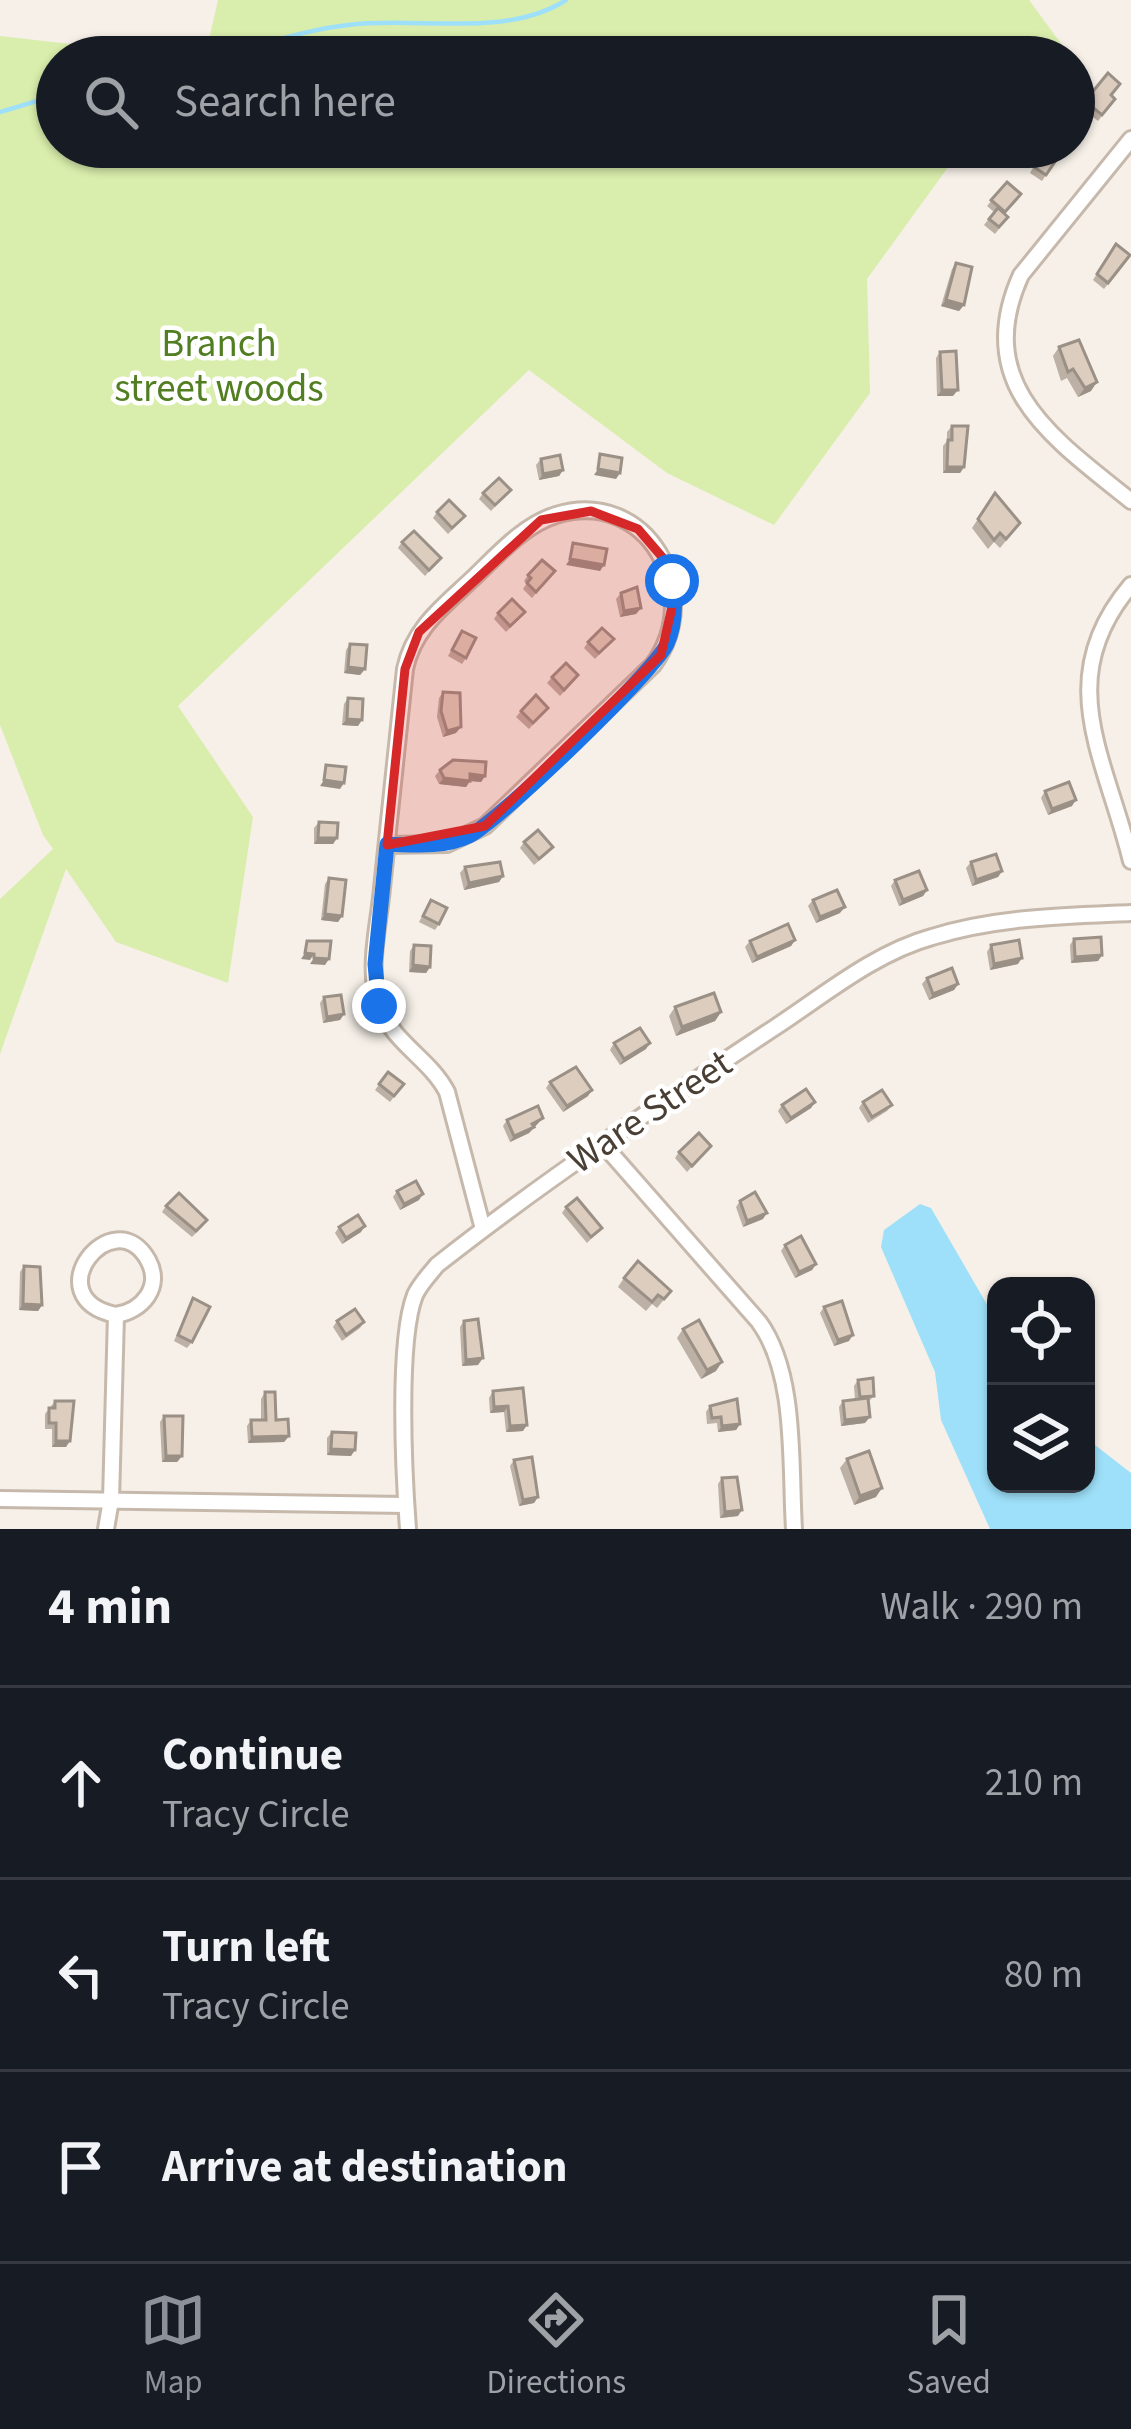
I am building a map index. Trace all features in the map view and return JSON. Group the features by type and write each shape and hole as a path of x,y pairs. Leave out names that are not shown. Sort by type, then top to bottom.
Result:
{"street":[{"path":"1131,139 1021,275 1011,296 1005,333 1009,370 1023,402 1043,427 1131,501"},
{"path":"387,844 447,844 485,826 653,665 671,632 675,594 663,558 638,529 591,511 565,512 541,520 419,632 405,669 387,844 375,964 379,1006 393,1030 436,1073 448,1092 483,1229"},
{"path":"1131,584 1096,634 1089,684 1090,725 1131,861"},
{"name":"Ware Street","path":"408,1529 409,1319 416,1292 437,1265 602,1143 874,962 927,938 1012,919 1131,913"},
{"path":"602,1143 760,1322 776,1348 783,1374 794,1529"},
{"path":"116,1241 146,1256 153,1278 146,1300 116,1315 93,1306 80,1284 85,1259 93,1250 116,1241"},
{"path":"106,1529 111,1501 116,1315"},
{"path":"0,1499 406,1505"}],"highlighted area":[{"path":"591,511 638,529 663,558 675,594 661,655 485,826 387,845 405,669 419,632 541,520"}],"green space":[{"path":"218,0 1029,0 1056,36 210,36"},
{"name":"Branch street woods","path":"0,36 36,40 36,168 947,168 867,279 870,393 774,525 667,473 529,370 178,706 253,817 228,983 116,942 66,869 0,1054 0,899 53,849 43,835 0,725"}],"water":[{"path":"920,1204 931,1208 987,1304 987,1493 1095,1493 1095,1445 1131,1473 1131,1529 990,1529 941,1420 935,1372 881,1247 884,1230"}],"building":[{"path":"1108,73 1120,84 1102,115 1095,109 1095,89"},
{"path":"1007,182 1021,194 1005,212 991,200"},
{"path":"998,208 1008,217 999,227 989,219"},
{"path":"1116,244 1130,255 1108,283 1097,274"},
{"path":"956,263 972,267 964,305 946,300"},
{"path":"1079,340 1097,382 1085,388 1073,369 1068,372 1059,347"},
{"path":"956,351 958,390 942,390 940,352"},
{"path":"952,426 968,426 964,467 947,467"},
{"path":"600,454 622,458 620,473 598,469"},
{"path":"560,455 563,470 543,474 541,459"},
{"path":"499,478 511,490 495,505 483,493"},
{"path":"995,493 1020,523 1006,539 1000,533 994,540 978,519"},
{"path":"449,500 465,516 452,528 437,512"},
{"path":"414,531 441,558 429,570 402,542"},
{"path":"573,543 607,549 604,565 570,559"},
{"path":"542,560 555,571 536,592 527,583 528,575"},
{"path":"637,587 641,608 624,611 621,593"},
{"path":"512,599 525,612 510,626 498,613"},
{"path":"602,628 614,639 599,653 588,642"},
{"path":"462,631 476,638 466,658 452,650"},
{"path":"350,644 367,645 365,669 348,667"},
{"path":"566,663 578,675 564,690 552,677"},
{"path":"443,692 460,693 461,727 447,731 441,711"},
{"path":"536,695 548,708 533,723 521,711"},
{"path":"348,698 363,699 362,720 347,719"},
{"path":"453,760 486,762 485,776 470,774 470,781 444,778 440,770"},
{"path":"326,765 346,767 344,783 324,780"},
{"path":"1069,782 1076,800 1052,809 1045,791"},
{"path":"319,822 338,823 337,838 318,838"},
{"path":"538,830 553,847 539,859 524,842"},
{"path":"996,854 1002,871 976,880 971,862"},
{"path":"500,862 503,876 469,883 465,867"},
{"path":"919,871 927,890 903,900 895,880"},
{"path":"329,878 346,880 342,916 325,914"},
{"path":"837,890 845,907 820,917 813,900"},
{"path":"431,900 447,908 439,924 423,916"},
{"path":"788,924 795,940 757,957 750,941"},
{"path":"1101,937 1102,955 1075,957 1074,939"},
{"path":"1019,940 1022,958 994,964 991,945"},
{"path":"307,941 331,941 329,959 305,953"},
{"path":"414,945 431,946 430,967 413,965"},
{"path":"952,968 958,984 933,994 927,978"},
{"path":"714,993 721,1012 682,1027 675,1007"},
{"path":"341,995 344,1014 327,1017 324,997"},
{"path":"640,1028 650,1043 624,1059 614,1043"},
{"path":"576,1067 592,1090 567,1106 550,1082"},
{"path":"388,1072 404,1084 394,1096 379,1084"},
{"path":"806,1089 815,1102 791,1118 782,1105"},
{"path":"882,1090 892,1105 872,1117 863,1102"},
{"path":"538,1106 543,1118 514,1136 507,1120"},
{"path":"699,1133 711,1146 692,1166 679,1152"},
{"path":"416,1181 423,1194 404,1204 397,1191"},
{"path":"755,1192 767,1213 747,1221 740,1201"},
{"path":"179,1193 207,1220 196,1231 166,1206"},
{"path":"577,1198 602,1228 591,1237 566,1207"},
{"path":"358,1215 365,1226 346,1238 339,1227"},
{"path":"801,1236 816,1264 799,1272 785,1245"},
{"path":"638,1261 671,1291 664,1299 658,1295 652,1302 624,1278"},
{"path":"24,1266 40,1267 42,1305 23,1304"},
{"path":"193,1298 210,1307 192,1342 178,1335"},
{"path":"842,1301 853,1335 838,1340 824,1307"},
{"path":"355,1309 364,1322 346,1335 337,1321"},
{"path":"478,1319 483,1358 466,1360 464,1321"},
{"path":"699,1320 722,1362 707,1370 683,1329"},
{"path":"873,1378 874,1396 860,1397 858,1380"},
{"path":"523,1388 527,1425 510,1426 508,1406 494,1407 493,1391"},
{"path":"265,1392 275,1392 276,1420 288,1419 289,1436 252,1437 251,1420 266,1420"},
{"path":"868,1398 870,1417 845,1420 843,1401"},
{"path":"737,1399 740,1424 722,1426 721,1417 712,1418 710,1406"},
{"path":"55,1401 74,1401 70,1441 56,1441 56,1423 49,1423 49,1408 55,1408"},
{"path":"164,1416 183,1416 182,1456 166,1456"},
{"path":"332,1432 356,1433 355,1450 331,1449"},
{"path":"869,1451 882,1488 860,1496 847,1459"},
{"path":"532,1457 538,1497 523,1500 514,1460"},
{"path":"737,1477 742,1510 725,1512 722,1478"}],"waterway":[{"path":"290,36 374,23 488,23 542,12 566,0"},
{"path":"0,112 36,101"}],"route":[{"path":"379,1006 375,964 387,844 447,844 467,837 505,809 653,665 671,632 676,607 672,581"}]}
